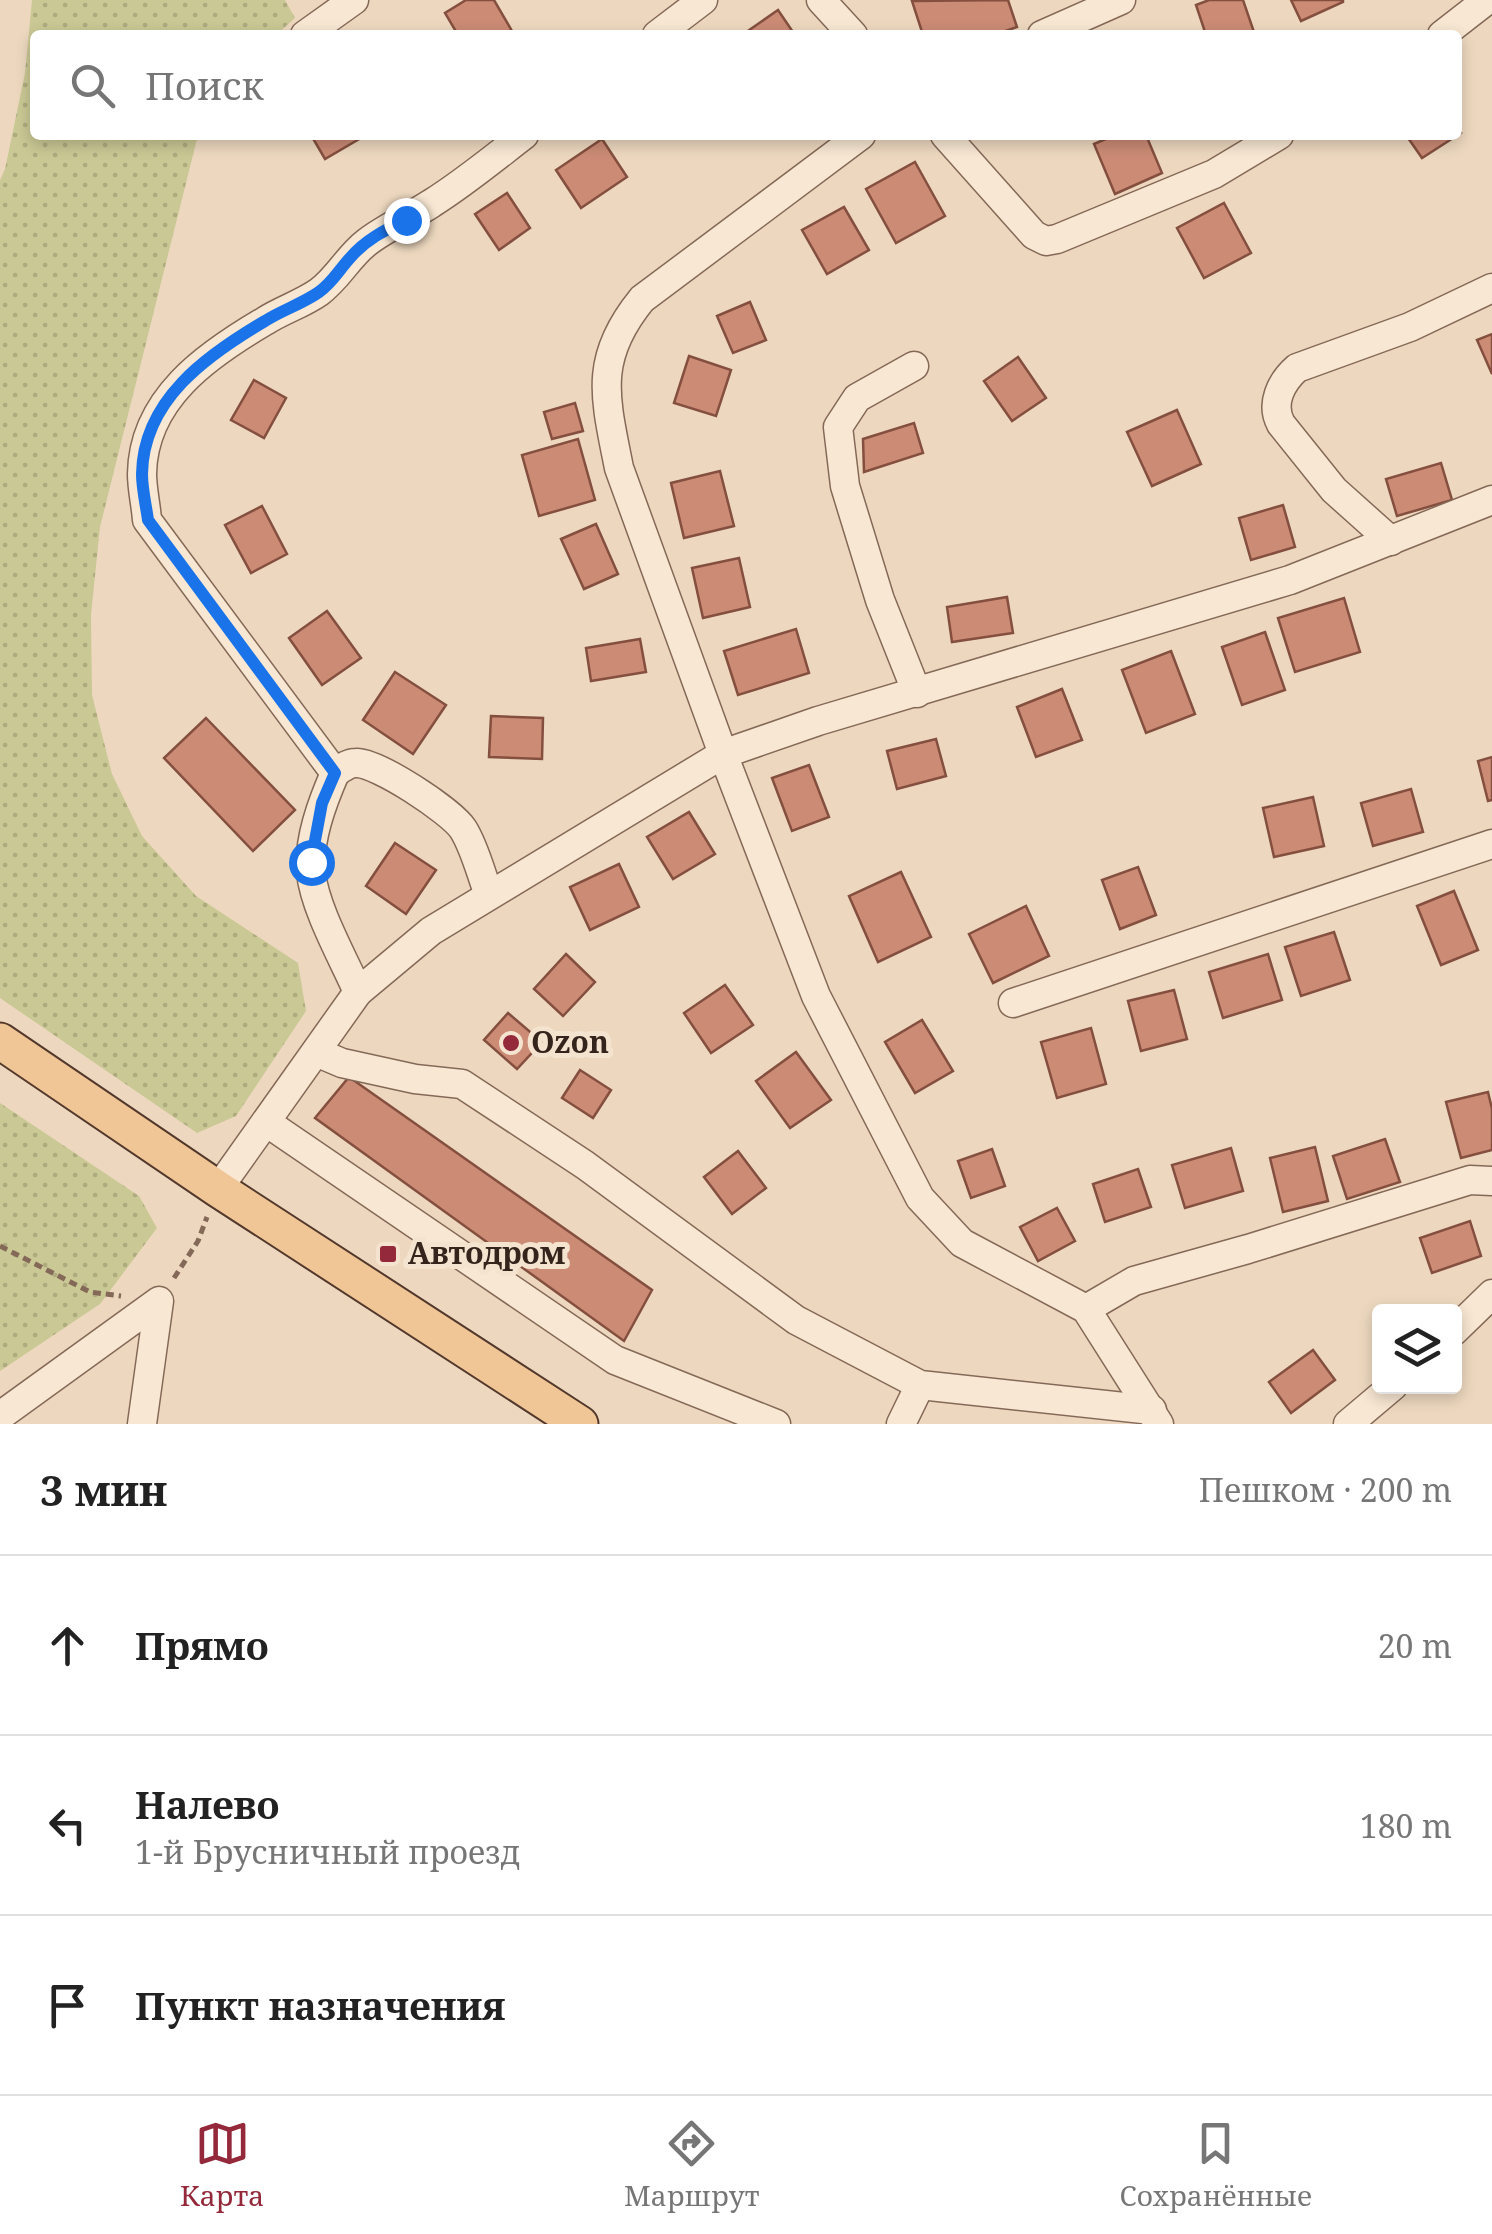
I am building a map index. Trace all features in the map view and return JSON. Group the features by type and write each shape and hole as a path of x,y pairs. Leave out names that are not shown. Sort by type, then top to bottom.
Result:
{"main road":[{"path":"0,1041 218,1189 580,1424"}],"street":[{"path":"312,30 354,0"},
{"path":"664,30 703,0"},
{"path":"821,0 849,30"},
{"path":"1053,30 1121,0"},
{"path":"1448,30 1487,0"},
{"path":"335,773 148,520 142,475 149,439 166,401 201,364 242,334 318,292 368,241 440,198 517,140"},
{"path":"854,140 642,298 623,322 612,343 606,377 619,468 816,996 920,1198 962,1242 1086,1310 1156,1417"},
{"path":"949,140 1034,236 1046,241 1214,174 1271,140"},
{"path":"1391,541 1334,490 1282,424 1275,404 1286,377 1297,368 1410,327 1492,288"},
{"path":"914,366 857,398 838,427 844,486 880,600 917,692"},
{"path":"218,1189 358,992 431,930 723,754 818,721 1290,580 1492,500"},
{"path":"358,992 312,878 311,862 322,803 335,773 359,762 372,766 447,814 464,832 489,896"},
{"path":"1012,1003 1492,844"},
{"path":"316,1052 342,1063 415,1079 462,1084 585,1164 796,1320 920,1385 1156,1417"},
{"path":"266,1122 615,1360 776,1424"},
{"path":"1086,1310 1134,1281 1248,1250 1470,1180 1492,1181"},
{"path":"1462,1322 1492,1294"},
{"path":"0,1416 158,1301"},
{"path":"142,1424 158,1301"},
{"path":"901,1424 920,1385"},
{"path":"1348,1424 1384,1394"}],"path":[{"path":"0,1246 90,1292 158,1301 198,1241 218,1189"}],"shaded area":[{"path":"32,0 285,0 295,18 282,30 30,30 30,140 197,140 100,527 91,615 92,695 112,774 142,836 196,896 298,963 306,1011 236,1116 197,1133 0,998 0,180 25,73"},
{"path":"0,1103 139,1196 157,1228 100,1304 0,1371"}],"building":[{"path":"466,0 494,0 511,30 455,30 445,13"},
{"path":"1008,0 1017,27 921,30 912,1"},
{"path":"1209,0 1243,0 1253,30 1204,30 1196,5"},
{"path":"1291,0 1343,0 1343,2 1301,21"},
{"path":"778,10 792,30 749,30"},
{"path":"314,140 357,140 325,159"},
{"path":"603,140 627,177 581,208 556,170"},
{"path":"1103,140 1148,140 1162,173 1115,194 1094,144"},
{"path":"1409,140 1450,140 1422,158"},
{"path":"915,162 945,216 896,243 866,189"},
{"path":"507,193 530,228 499,250 475,214"},
{"path":"1224,203 1251,253 1204,278 1177,228"},
{"path":"844,207 869,250 827,274 802,230"},
{"path":"750,302 766,340 733,353 717,316"},
{"path":"1492,334 1492,374 1477,340"},
{"path":"689,356 731,370 716,416 674,403"},
{"path":"1018,357 1046,398 1012,421 984,381"},
{"path":"254,380 286,398 264,438 231,420"},
{"path":"575,403 583,431 552,439 544,412"},
{"path":"1177,410 1201,464 1152,486 1127,432"},
{"path":"914,423 923,453 864,472 863,439"},
{"path":"578,439 595,500 539,516 522,455"},
{"path":"1441,463 1452,500 1397,516 1386,479"},
{"path":"720,471 734,526 684,538 671,483"},
{"path":"1283,505 1295,547 1251,560 1239,518"},
{"path":"262,506 287,554 251,573 225,525"},
{"path":"596,524 618,574 584,589 561,539"},
{"path":"739,558 750,607 703,618 692,568"},
{"path":"1007,597 1013,633 952,642 947,607"},
{"path":"1344,598 1360,652 1295,672 1278,618"},
{"path":"327,611 361,658 322,685 289,638"},
{"path":"796,629 809,673 738,695 724,651"},
{"path":"1265,632 1285,690 1242,705 1222,647"},
{"path":"640,639 646,672 591,681 586,648"},
{"path":"1171,651 1195,714 1146,733 1122,670"},
{"path":"395,672 446,705 413,754 363,720"},
{"path":"1062,689 1082,740 1036,757 1017,707"},
{"path":"491,716 543,718 542,759 489,757"},
{"path":"206,718 295,810 253,851 164,758"},
{"path":"936,739 946,776 897,789 887,751"},
{"path":"1492,757 1492,800 1488,801 1478,761"},
{"path":"809,765 829,817 792,831 772,778"},
{"path":"1411,789 1423,832 1373,846 1361,803"},
{"path":"1313,797 1324,846 1274,857 1263,808"},
{"path":"689,812 715,854 673,879 647,837"},
{"path":"395,843 436,870 406,914 366,886"},
{"path":"619,864 639,907 590,930 570,887"},
{"path":"1138,867 1156,915 1120,929 1102,880"},
{"path":"901,872 931,937 878,962 849,896"},
{"path":"1454,891 1478,950 1441,965 1417,906"},
{"path":"1026,906 1049,956 993,983 969,934"},
{"path":"1334,932 1350,980 1301,996 1285,947"},
{"path":"566,954 595,982 563,1016 534,989"},
{"path":"1268,954 1282,1000 1223,1018 1209,972"},
{"path":"725,985 753,1025 711,1053 684,1013"},
{"path":"1174,990 1187,1039 1141,1051 1128,1001"},
{"path":"508,1013 542,1042 517,1069 484,1040"},
{"path":"922,1020 953,1071 915,1093 885,1042"},
{"path":"1091,1028 1106,1084 1057,1098 1041,1042"},
{"path":"796,1052 831,1100 790,1128 756,1081"},
{"path":"580,1070 611,1090 593,1118 562,1098"},
{"path":"349,1077 652,1290 624,1341 315,1118"},
{"path":"1488,1092 1492,1150 1461,1158 1446,1102"},
{"path":"1385,1139 1400,1182 1347,1199 1333,1156"},
{"path":"1315,1147 1328,1201 1283,1212 1270,1158"},
{"path":"1231,1148 1243,1191 1185,1208 1172,1165"},
{"path":"992,1149 1005,1186 971,1198 958,1161"},
{"path":"738,1151 766,1188 732,1214 704,1177"},
{"path":"1138,1169 1151,1207 1105,1222 1093,1184"},
{"path":"1057,1208 1075,1241 1038,1261 1020,1227"},
{"path":"1470,1221 1481,1256 1432,1273 1420,1238"},
{"path":"1313,1350 1335,1380 1291,1413 1269,1382"}],"place":[{"name":"Ozon","path":"511,1043"},
{"name":"Автодром","path":"388,1254"}],"route":[{"path":"311,862 322,803 335,773 148,520 142,475 145,451 166,401 201,364 229,342 318,292 368,241 406,220"}]}
